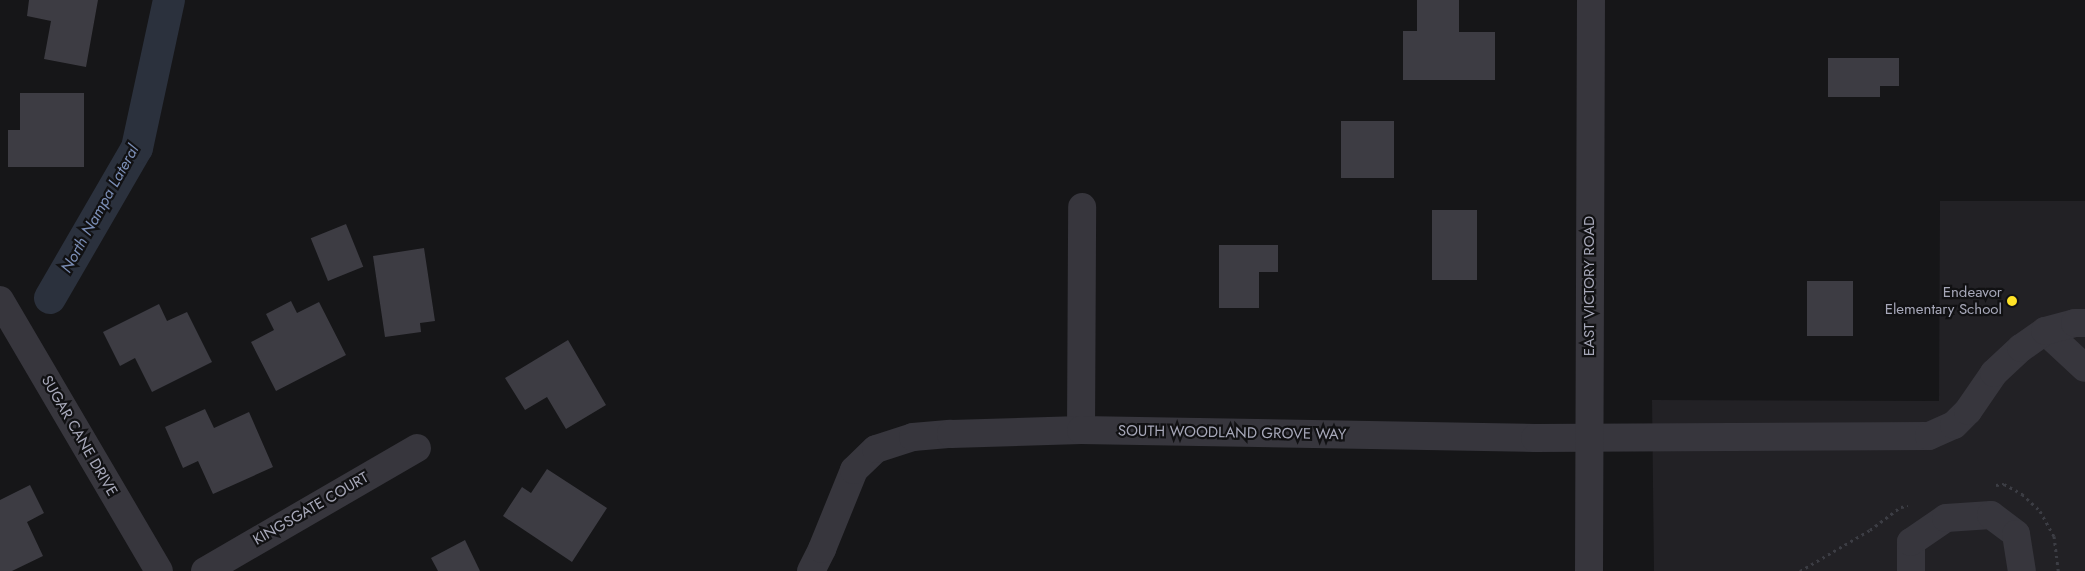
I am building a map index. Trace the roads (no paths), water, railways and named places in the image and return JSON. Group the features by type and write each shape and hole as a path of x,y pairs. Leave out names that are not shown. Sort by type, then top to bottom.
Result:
{"street":[{"name":"EAST VICTORY ROAD","path":"1588,571 1591,0"},
{"path":"1081,430 1082,207"},
{"name":"SUGAR CANE DRIVE","path":"0,300 159,571"},
{"name":"SOUTH WOODLAND GROVE WAY","path":"811,571 854,470 876,449 913,437 1081,430 1589,438 1929,436 1954,425 1968,411 1994,373 2021,348 2045,331 2074,323 2085,323"},
{"path":"2045,331 2085,368"},
{"name":"KINGSGATE COURT","path":"205,571 417,448"},
{"path":"1911,571 1911,542 1946,518 1991,515 2016,534 2022,571"}],"waterway":[{"name":"North Nampa Lateral","path":"50,298 137,148 169,0"}],"place":[{"name":"Endeavor Elementary School","path":"2012,301"}]}
